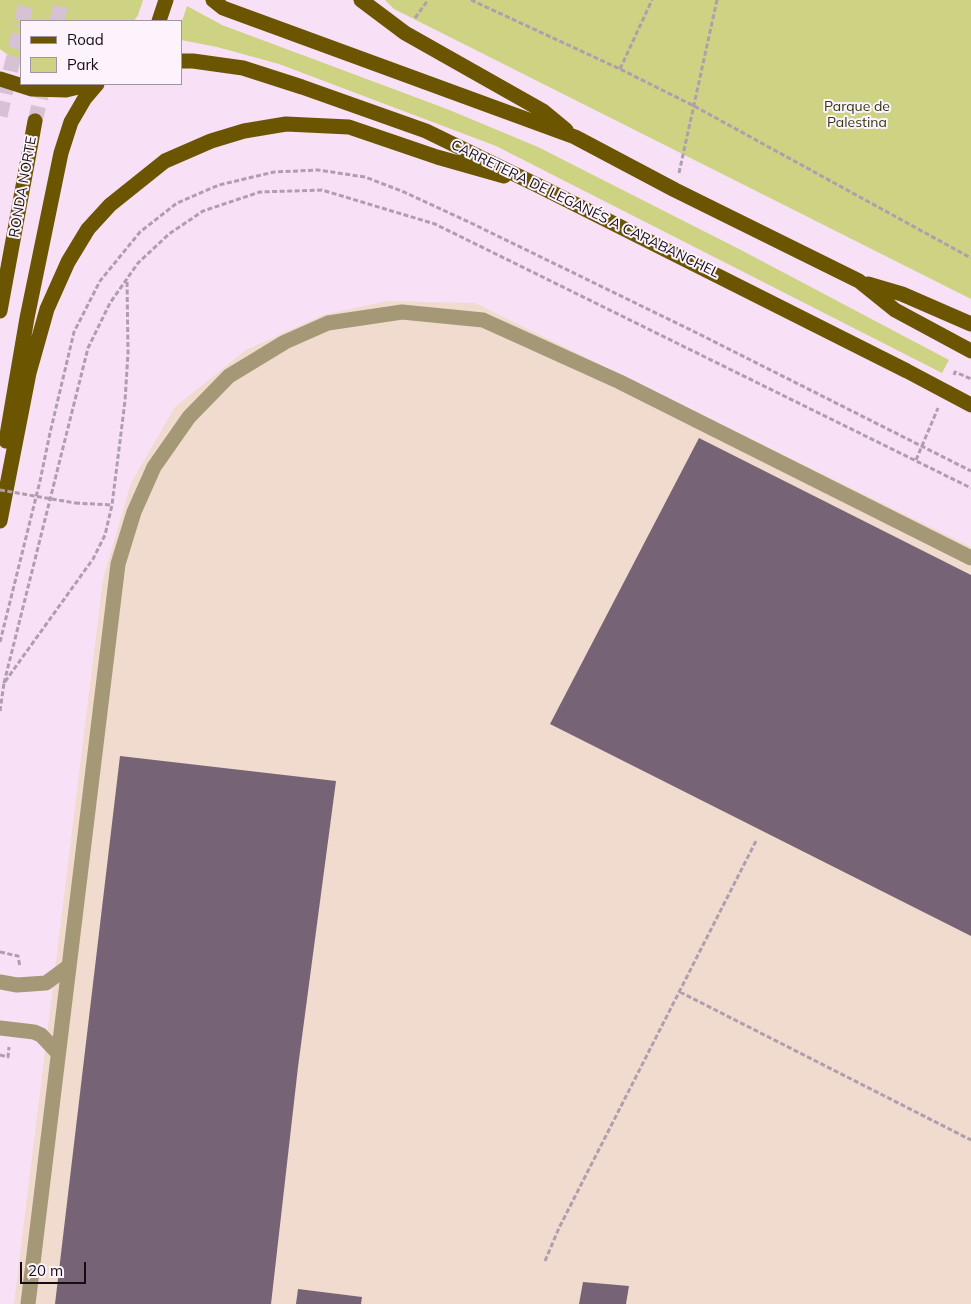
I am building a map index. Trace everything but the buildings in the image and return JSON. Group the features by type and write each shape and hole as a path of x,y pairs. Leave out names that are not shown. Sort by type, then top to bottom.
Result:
{"main road":[{"path":"159,20 166,0"},
{"path":"212,0 223,8 574,137 675,190 859,281 902,294 971,324"},
{"path":"361,0 405,33 543,111 574,137"},
{"name":"CARRETERA DE LEGANÉS A CARABANCHEL","path":"182,61 242,68 426,131 907,371 971,405"},
{"path":"0,79 32,89 66,90 87,85"},
{"path":"0,476 28,318 61,153 71,122 85,98 96,85"},
{"name":"RONDA NORTE","path":"0,311 35,121"},
{"path":"0,521 29,373 47,308 68,262 88,229 110,205 165,161 212,141 244,131 286,124 349,127 437,157 541,187"},
{"path":"859,281 895,310 971,351"}],"street":[{"path":"28,1304 118,564 134,512 154,467 189,418 229,376 285,342 328,323 402,312 483,320 620,382 971,558"},
{"path":"0,982 17,985 46,983 69,966"},
{"path":"0,1028 34,1032 40,1035 58,1053"}],"path":[{"path":"471,0 620,69 694,106 971,258"},
{"path":"620,69 652,0"},
{"path":"675,190 717,0"},
{"path":"0,711 4,683 88,348 110,303 138,263 169,234 203,212 260,192 322,190 435,224 971,488"},
{"path":"4,683 93,559 105,535 112,505 125,401 128,353 127,279"},
{"path":"0,490 75,503 112,505"},
{"path":"546,1261 559,1228 757,839"},
{"path":"680,992 971,1140"}],"shaded area":[{"path":"387,301 475,303 971,547 971,1304 14,1304 103,579 131,483 175,407 246,350 323,315"}],"green space":[{"path":"0,0 143,0 135,20 20,20 20,61 12,58 0,49"},
{"name":"Parque de Palestina","path":"385,0 971,0 971,299 394,9"},
{"path":"187,6 222,25 447,109 538,147 741,250 949,360 942,373 496,146 279,64 217,47 182,40 182,21"}],"tunnel":[{"path":"22,20 27,0"},
{"path":"57,20 62,0"},
{"path":"0,116 20,29"},
{"path":"35,121 44,85"}]}
